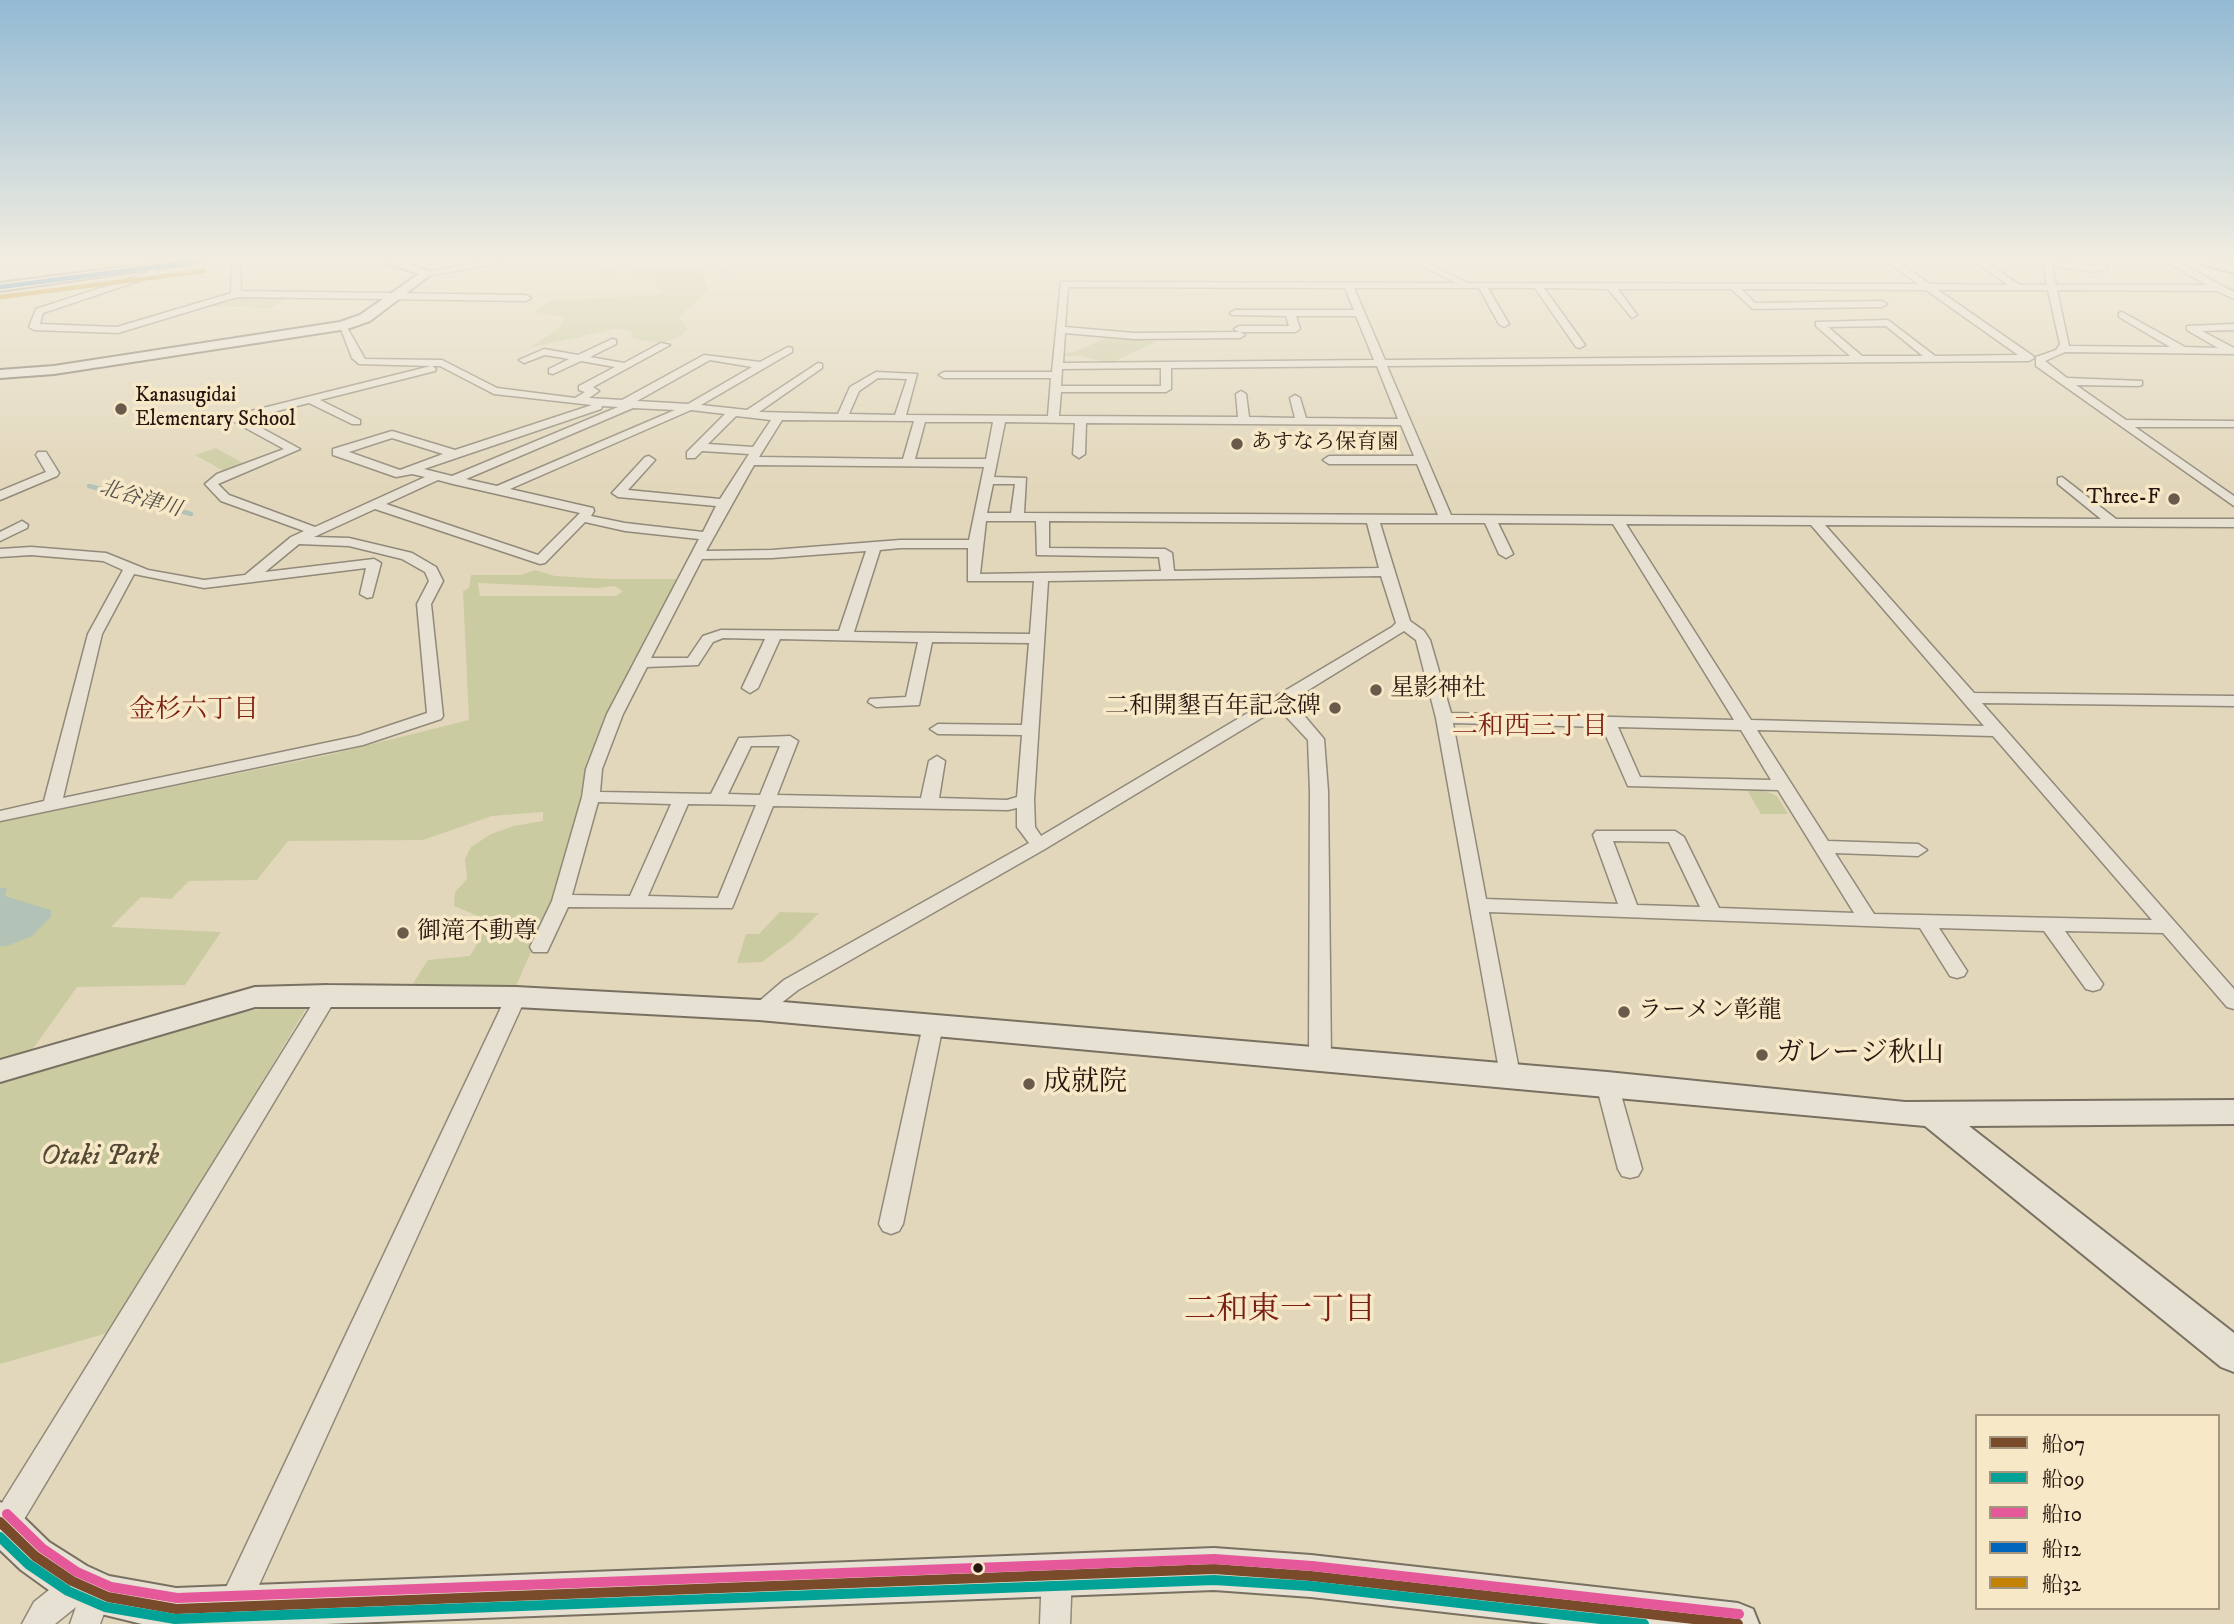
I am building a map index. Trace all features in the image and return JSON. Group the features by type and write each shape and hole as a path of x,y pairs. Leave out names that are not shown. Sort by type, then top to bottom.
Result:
{"street":[{"path":"0,373 54,370 271,337"},
{"path":"347,337 357,358 363,362 438,362 488,389 576,401 690,407 778,416 921,417 993,414 1053,418 1405,422"},
{"path":"1053,418 1059,337"},
{"path":"1143,337 1242,345 1379,362 2033,359 2062,349 2233,351"},
{"path":"1240,337 1242,345"},
{"path":"944,375 1166,364 1269,337"},
{"path":"1368,337 1446,519"},
{"path":"1574,337 1580,345"},
{"path":"1834,337 1859,359"},
{"path":"1905,337 1932,358"},
{"path":"2000,337 2234,502"},
{"path":"2062,349 2065,344 2063,337"},
{"path":"2160,337 2185,351"},
{"path":"2206,337 2233,351"},
{"path":"2100,338 2122,351"},
{"path":"552,371 612,342"},
{"path":"576,401 594,391 583,388 665,345"},
{"path":"498,490 690,407 788,350"},
{"path":"524,360 544,352 625,366"},
{"path":"453,480 627,405 708,357 761,365"},
{"path":"1055,389 1166,388 1166,364"},
{"path":"315,531 225,498 211,484 294,449 234,418 447,365"},
{"path":"750,413 818,366"},
{"path":"842,417 854,389 876,374 913,376 900,417"},
{"path":"2062,381 2138,383"},
{"path":"1241,394 1244,420"},
{"path":"503,403 525,396"},
{"path":"1295,398 1301,421"},
{"path":"310,399 356,422"},
{"path":"455,454 392,434 337,452 400,474 607,403"},
{"path":"734,411 695,451 752,456 989,463"},
{"path":"993,414 989,463 975,544 973,578 1385,572"},
{"path":"540,947 562,901 591,797 598,758 615,714 724,503 778,416"},
{"path":"908,461 921,417"},
{"path":"1079,454 1081,418"},
{"path":"2122,424 2234,424"},
{"path":"0,496 53,472 42,455"},
{"path":"649,460 618,494 724,503"},
{"path":"1329,460 1421,460"},
{"path":"374,503 540,560 588,511 411,470"},
{"path":"248,579 296,540 437,476"},
{"path":"986,480 1022,481 1017,517"},
{"path":"2062,481 2114,523"},
{"path":"981,517 2234,523"},
{"path":"1043,517 1042,552 1165,553 1168,576"},
{"path":"582,518 625,527 706,536"},
{"path":"1375,519 1371,525 1385,572 1403,623 1423,640 1444,718 1509,1075"},
{"path":"1489,519 1507,554"},
{"path":"1617,520 1868,920"},
{"path":"1815,522 2234,1002"},
{"path":"0,537 22,525"},
{"path":"0,816 339,746 435,716 425,604 436,581 431,570 407,556 349,542 296,540"},
{"path":"699,555 975,544"},
{"path":"845,636 874,546"},
{"path":"0,553 31,551 106,557 131,570 196,583 374,563 367,594"},
{"path":"52,806 95,634 131,570"},
{"path":"1039,845 1026,827 1024,800 1041,578"},
{"path":"759,1010 791,985 1039,845 1398,630 1403,623"},
{"path":"643,663 693,662 713,636 775,634 1038,639"},
{"path":"750,688 775,634"},
{"path":"876,702 913,702 926,637"},
{"path":"1969,698 2233,703"},
{"path":"1279,702 1290,709 1316,739 1319,791 1320,1059"},
{"path":"1444,718 1997,731"},
{"path":"1608,722 1634,782 1784,785"},
{"path":"938,729 1029,730"},
{"path":"562,901 725,904 790,741 745,741 716,801"},
{"path":"929,804 937,761"},
{"path":"591,797 1008,805 1024,800"},
{"path":"637,901 682,799"},
{"path":"1630,911 1602,835 1675,837 1713,914"},
{"path":"1822,847 1918,850"},
{"path":"1477,905 1868,920 2168,927"},
{"path":"1924,921 1957,971"},
{"path":"2049,924 2093,984"},
{"path":"0,1071 232,1002 270,995 516,997 759,1010 1509,1075 1905,1114 2234,1112"},
{"path":"87,1600 2,1524 328,995"},
{"path":"232,1609 516,997"},
{"path":"891,1224 933,1025"},
{"path":"1607,1084 1630,1169"},
{"path":"1931,1113 2234,1355"},
{"path":"37,1624 45,1613 87,1600 176,1609 232,1609 1057,1573 1214,1569 1297,1575 1738,1624"},
{"path":"1055,1624 1057,1573"}],"green space":[{"path":"546,337 580,337 529,348"},
{"path":"632,337 679,337 662,343"},
{"path":"1107,337 1132,337 1156,342 1111,363 1080,356 1064,356 1064,353 1075,352"},
{"path":"216,448 246,465 226,472 195,455"},
{"path":"535,570 555,576 683,579 649,645 586,798 557,894 515,988 412,985 428,960 470,956 490,921 454,906 455,892 467,879 465,859 471,847 491,834 514,826 543,821 543,812 492,816 423,840 288,841 257,880 189,881 171,899 141,897 111,927 221,932 185,985 77,987 32,1050 0,1060 0,822 328,755 469,720 463,591 469,588 471,575 521,575","holes":["478,583 596,588 615,586 623,591 616,596 480,596"]},
{"path":"1747,790 1763,790 1777,796 1788,814 1761,814"},
{"path":"780,912 819,913 793,939 762,962 737,963 746,934 759,934"},
{"name":"Otaki Park","path":"307,1007 111,1332 0,1364 0,1084 195,1023 264,1008"}],"shaded area":[{"path":"0,888 7,888 5,896 51,910 51,917 32,936 0,946"}],"waterway":[{"name":"北谷津川","path":"89,486 191,514"}],"transit line":[{"name":"船10","path":"7,1514 42,1548 77,1572 111,1587 177,1598 1214,1559 1312,1566 1739,1614"},
{"name":"船07","path":"0,1522 35,1556 72,1581 108,1597 176,1609 1214,1569 1311,1576 1738,1624"},
{"name":"船09","path":"0,1537 28,1564 68,1591 105,1607 175,1619 1214,1580 1310,1586 1644,1624"}],"place":[{"name":"Kanasugidai Elementary School","path":"121,409"},
{"name":"あすなろ保育園","path":"1237,444"},
{"name":"Three-F","path":"2174,499"},
{"name":"星影神社","path":"1376,690"},
{"name":"二和開墾百年記念碑","path":"1335,708"},
{"name":"御滝不動尊","path":"403,933"},
{"name":"ラーメン彰龍","path":"1624,1012"},
{"name":"ガレージ秋山","path":"1762,1055"},
{"name":"成就院","path":"1029,1084"}],"district":[{"name":"金杉六丁目","path":"194,712"},
{"name":"二和西三丁目","path":"1530,729"},
{"name":"二和東一丁目","path":"1280,1312"}]}
